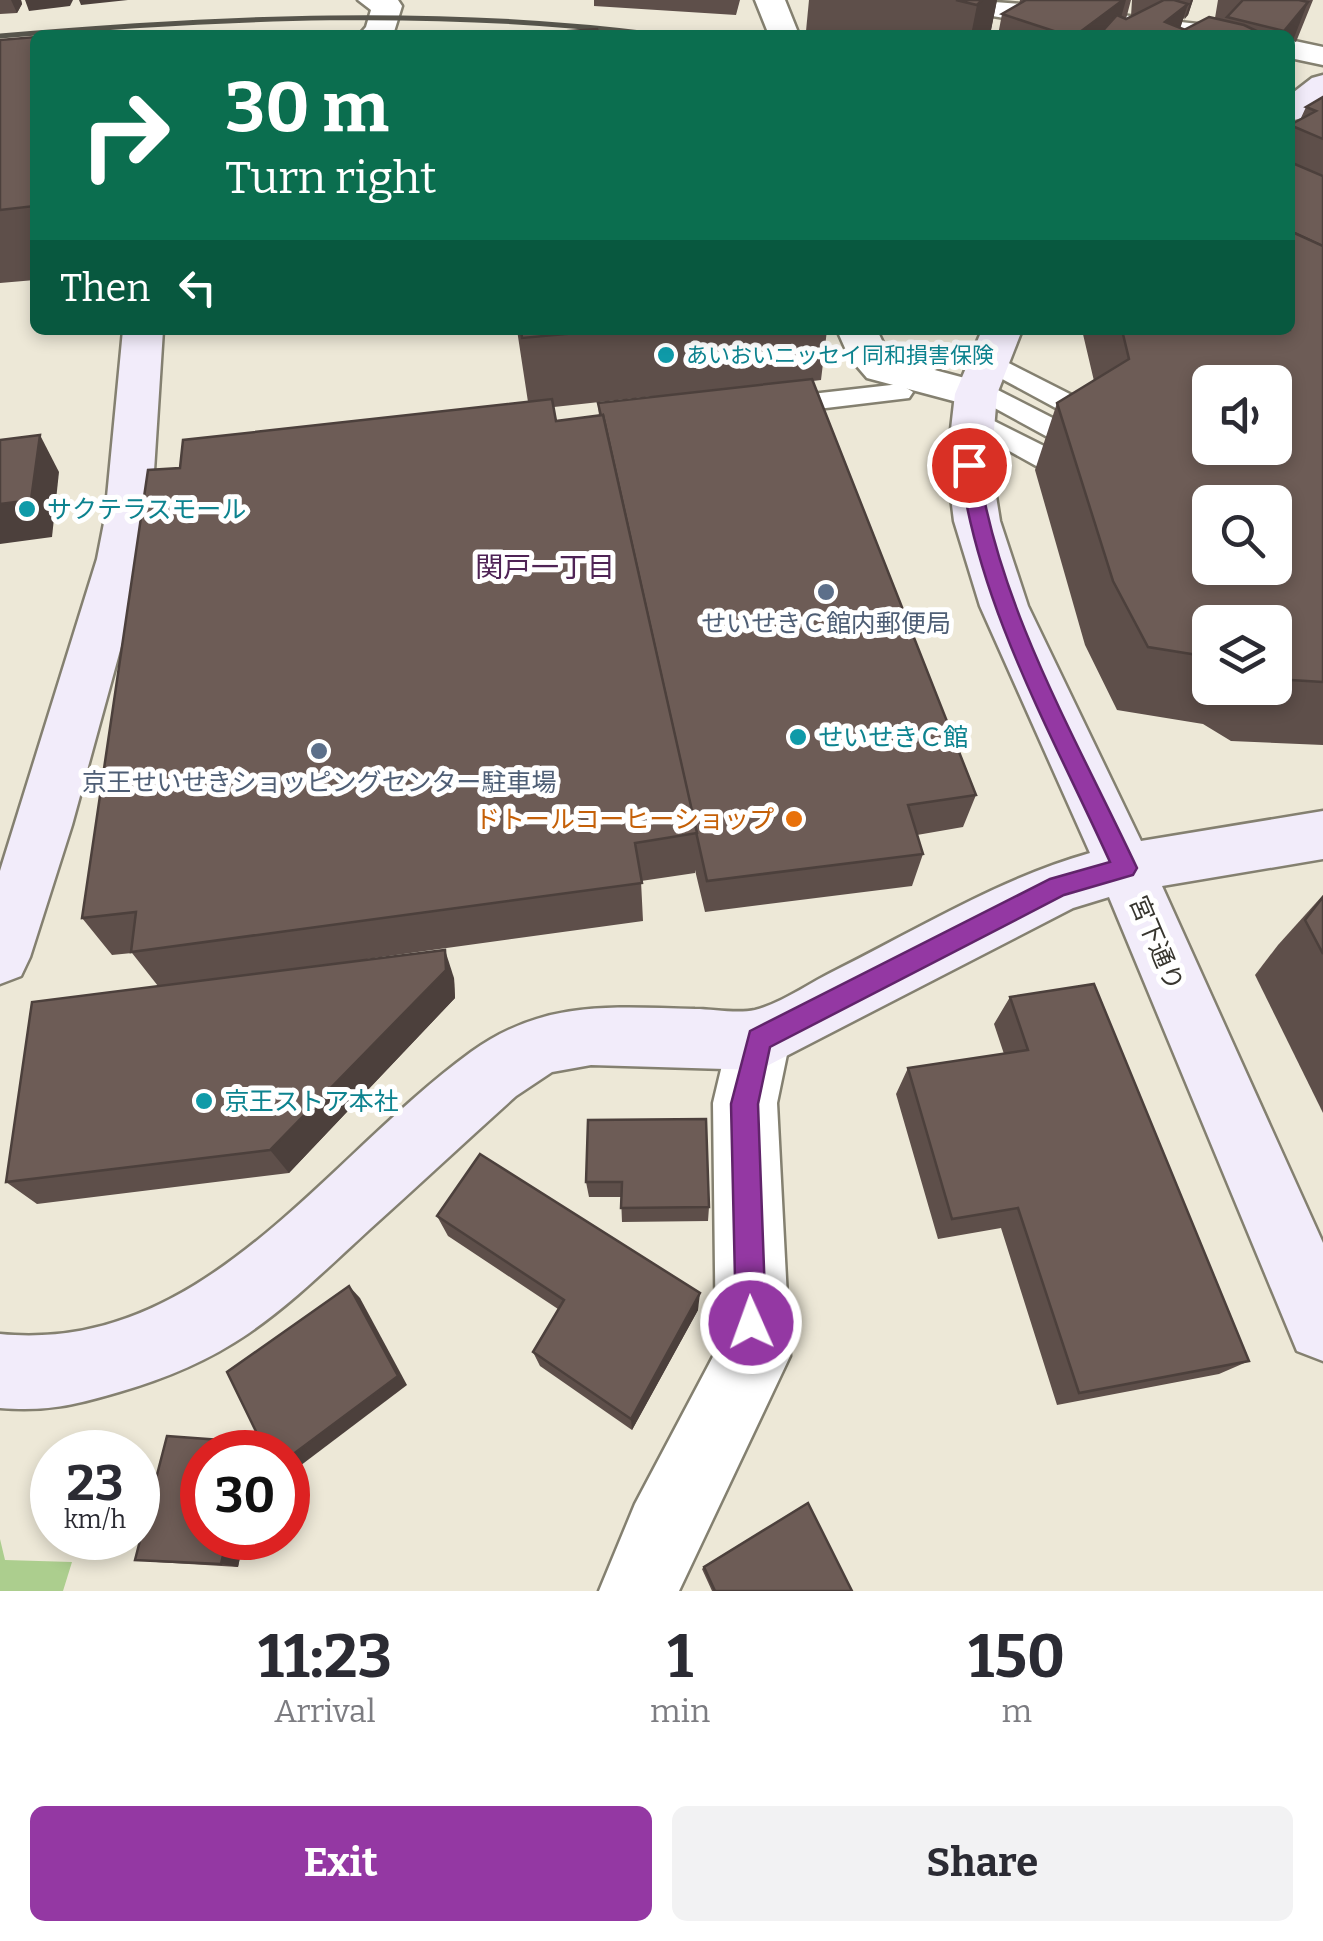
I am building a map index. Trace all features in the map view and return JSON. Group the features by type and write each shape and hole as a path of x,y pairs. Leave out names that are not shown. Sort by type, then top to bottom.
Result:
{"street":[{"path":"770,0 782,30"},
{"path":"950,0 1096,24 1164,30"},
{"path":"1195,0 1208,30"},
{"path":"362,7 387,6 381,30"},
{"path":"1295,50 1323,56"},
{"path":"1295,108 1323,85"},
{"path":"0,957 44,824 141,475 143,335"},
{"path":"859,335 869,358 882,369 983,378"},
{"name":"宮下通り","path":"983,378 969,465 977,521 1004,606 1125,868 1323,1326"},
{"path":"0,1371 40,1375 80,1367 170,1341 206,1322 251,1290 493,1074 540,1044 591,1036 759,1040 1058,886 1125,868 1323,836"},
{"path":"639,1591 663,1532 752,1356 745,1104 759,1040"}],"lane":[{"path":"983,378 1101,421"},
{"path":"983,378 1078,442"},
{"path":"983,378 1050,461"},
{"path":"742,410 900,392"}],"green space":[{"path":"0,1539 5,1560 72,1562 63,1591 0,1591"}],"building":[{"path":"956,0 982,0 977,5"},
{"path":"1026,0 1123,0 1083,30 1051,30 1002,14"},
{"path":"1164,0 1188,4 1165,22 1185,30 1104,30 1117,15 1126,19"},
{"path":"1243,0 1308,2 1285,30 1227,17"},
{"path":"1209,17 1254,30 1184,30"},
{"path":"30,37 30,207 0,210 0,40"},
{"path":"1323,97 1323,139 1295,127 1295,122 1316,111 1306,107"},
{"path":"1295,164 1323,176 1323,246 1295,233"},
{"path":"1295,233 1323,246 1323,682 1292,680 1292,605 1192,605 1192,654 1148,647 1113,581 1057,403 1129,359 1123,335 1295,335"},
{"name":"せいせきＣ館","path":"812,379 976,795 908,805 923,854 707,881 598,403"},
{"path":"552,399 556,421 603,415 697,833 635,843 642,883 131,952 136,912 82,918 148,470 180,468 183,440"},
{"path":"40,435 31,500 0,504 0,440"},
{"path":"1323,897 1323,954 1305,920"},
{"name":"京王ストア本社","path":"445,950 446,970 270,1150 6,1182 32,1002"},
{"path":"1094,984 1249,1361 1079,1393 1018,1208 952,1219 908,1068 1028,1050 1010,997"},
{"path":"706,1119 709,1207 621,1208 622,1182 586,1182 588,1120"},
{"path":"480,1154 700,1293 631,1419 533,1352 564,1300 437,1216"},
{"path":"349,1286 398,1376 310,1442 310,1430 255,1430 227,1372"},
{"path":"167,1436 180,1437 180,1560 222,1560 221,1564 135,1560 160,1560 160,1463"},
{"path":"808,1503 852,1591 715,1591 704,1567"}],"railway":[{"path":"82,30 329,18 493,21 612,30"},
{"path":"0,36 30,34"}],"place":[{"name":"あいおいニッセイ同和損害保険","path":"666,355"},
{"name":"サクテラスモール","path":"27,509"},
{"name":"せいせきＣ館内郵便局","path":"826,592"},
{"name":"せいせきＣ館","path":"798,737"},
{"name":"京王せいせきショッピングセンター駐車場","path":"319,751"},
{"name":"ドトールコーヒーショップ","path":"794,819"},
{"name":"京王ストア本社","path":"204,1101"}],"district":[{"name":"関戸一丁目","path":"545,567"}],"route":[{"path":"751,1323 745,1104 759,1040 1058,886 1125,868 1004,606 977,521 969,465"}]}
